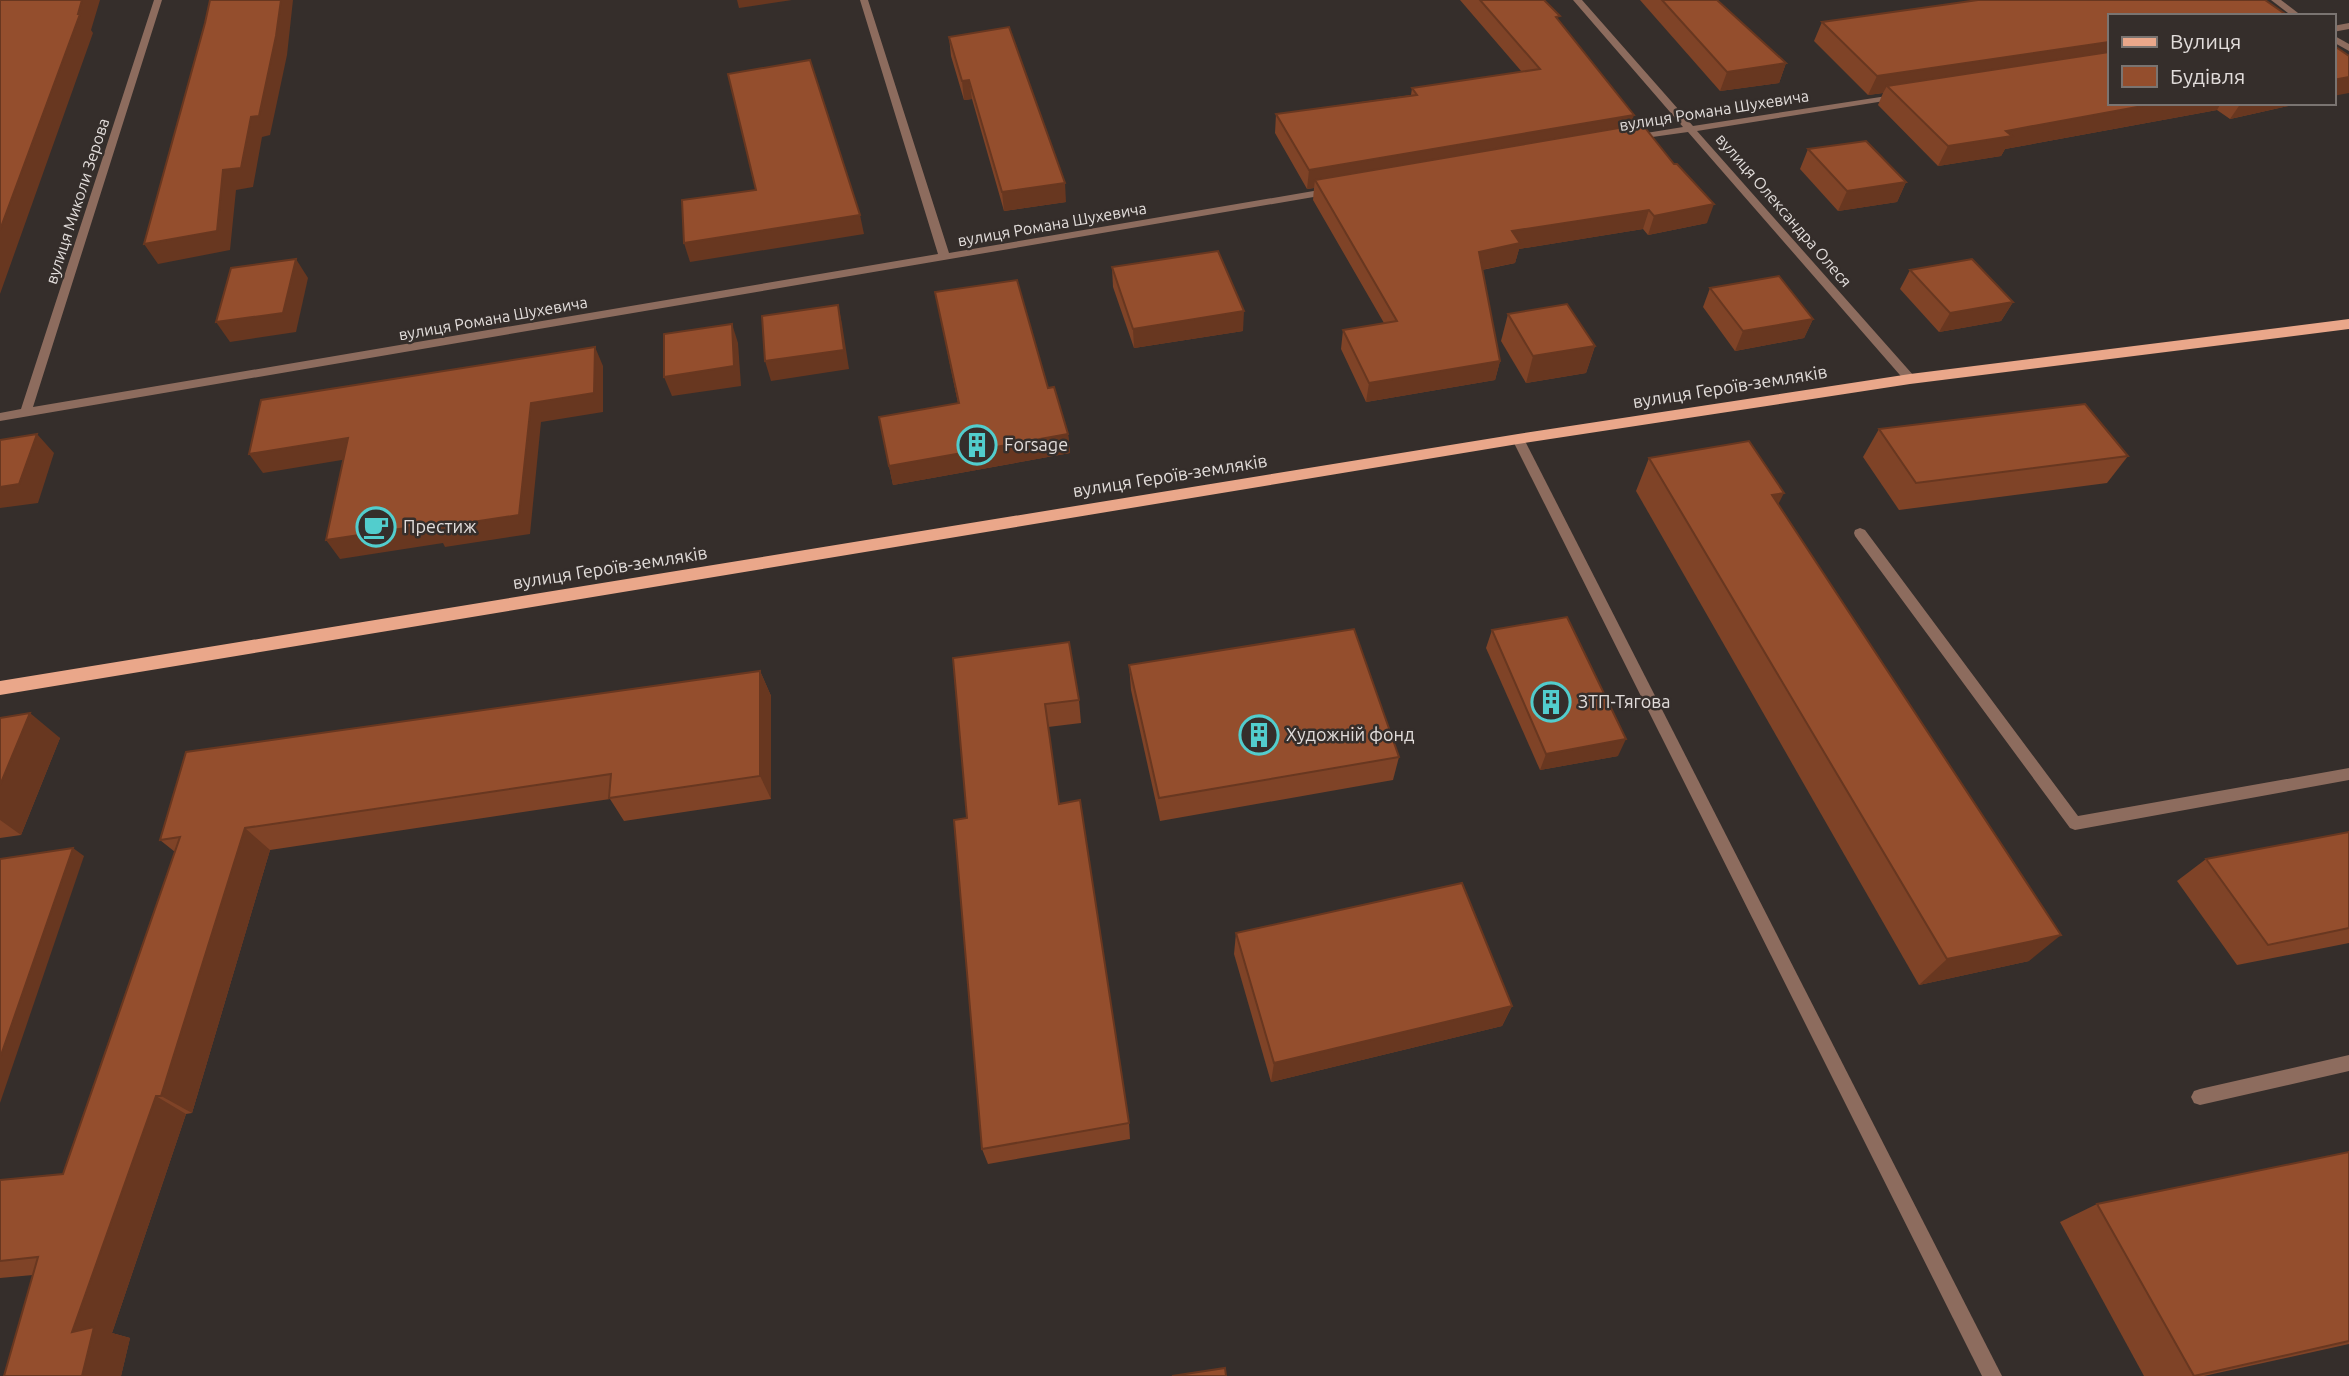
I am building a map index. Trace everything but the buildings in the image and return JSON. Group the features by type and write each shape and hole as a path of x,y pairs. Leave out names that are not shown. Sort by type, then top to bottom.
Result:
{"main road":[{"name":"вулиця Героїв-земляків","path":"0,688 1518,439 1910,379 2349,324"}],"street":[{"name":"вулиця Миколи Зерова","path":"26,412 158,0"},
{"path":"864,0 946,258"},
{"name":"вулиця Олександра Олеся","path":"1577,0 1910,379"},
{"path":"2275,0 2295,14"},
{"name":"вулиця Романа Шухевича","path":"1625,140 1908,95"},
{"name":"вулиця Романа Шухевича","path":"0,417 1339,190"},
{"path":"1518,439 1992,1376"},
{"path":"1860,533 2075,823 2349,774"},
{"path":"2200,1097 2349,1063"}],"place":[{"name":"Forsage","path":"977,445"},
{"name":"Престиж","path":"376,527"},
{"name":"ЗТП-Тягова","path":"1551,702"},
{"name":"Художній фонд","path":"1259,735"}]}
